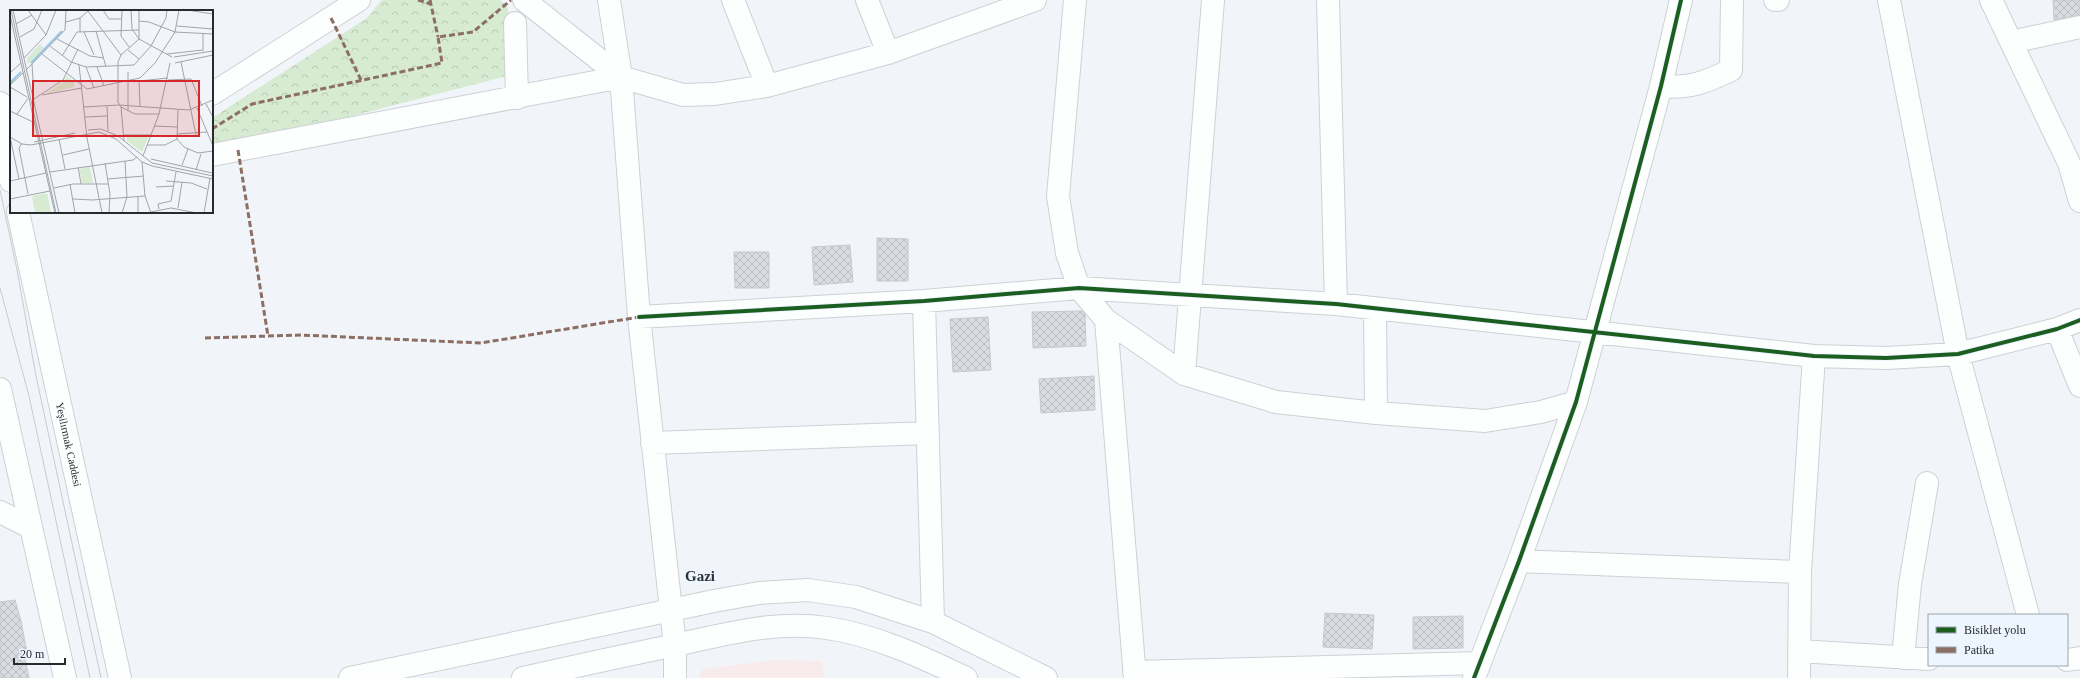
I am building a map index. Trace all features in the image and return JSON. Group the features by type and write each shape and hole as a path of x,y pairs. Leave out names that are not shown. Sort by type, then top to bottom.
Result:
{"street":[{"path":"213,93 359,0"},
{"path":"524,0 621,77 683,96 715,94 767,86 888,53 1035,0"},
{"path":"609,0 621,77 639,317 672,610 675,645 674,678"},
{"path":"733,0 767,86"},
{"path":"867,0 888,53"},
{"path":"1075,0 1058,196 1067,253 1079,288 1106,320 1184,374 1276,402 1376,413 1485,421 1541,412 1576,402"},
{"path":"1184,374 1213,0"},
{"path":"1328,0 1336,304"},
{"path":"1106,320 1134,675 1477,671 1519,561 1576,402 1661,86 1681,0"},
{"path":"1661,86 1673,87 1701,84 1732,70 1732,0"},
{"path":"1889,0 1958,354 2028,614"},
{"path":"1991,0 2069,163 2080,201"},
{"path":"515,23 517,98"},
{"path":"2011,42 2080,27"},
{"path":"213,155 621,77"},
{"path":"0,104 0,132 10,177"},
{"name":"Yeşilırmak Caddesi","path":"22,214 120,678"},
{"path":"639,317 924,301 1079,288 1336,304 1596,331 1814,356 1886,358 1958,354 2057,329 2080,320"},
{"path":"924,301 933,622"},
{"path":"1375,308 1376,413"},
{"path":"2057,329 2080,386"},
{"path":"1798,678 1800,572 1814,356"},
{"path":"0,389 64,678"},
{"path":"652,443 928,433"},
{"path":"1903,658 1910,584 1927,484"},
{"path":"0,512 30,527"},
{"path":"1519,561 1800,572"},
{"path":"350,678 759,593 808,590 856,597 933,622 1046,678"},
{"path":"523,678 737,631 784,626 827,628 866,638 917,654 966,678"},
{"path":"1799,651 1928,659"},
{"path":"2068,660 2080,658"}],"shaded area":[{"path":"773,660 822,661 825,678 698,678 703,669"}],"green space":[{"path":"382,0 500,0 508,7 511,75 213,152 213,117 367,18"}],"building":[{"path":"2053,0 2080,0 2080,15 2054,20"},
{"path":"877,238 908,239 908,281 877,281"},
{"path":"850,245 853,282 814,285 812,247"},
{"path":"734,252 769,252 769,288 735,288"},
{"path":"1082,311 1085,314 1086,346 1033,348 1032,312"},
{"path":"988,317 991,370 953,372 950,319"},
{"path":"1094,376 1095,410 1041,413 1039,379"},
{"path":"15,600 21,621 28,658 25,659 29,678 0,678 0,602"},
{"path":"1325,613 1374,615 1372,649 1323,647"},
{"path":"1463,616 1463,648 1413,649 1413,617"}],"tram line":[{"path":"0,190 17,270 36,376 101,678"},
{"path":"0,288 29,396 90,678"}],"marked path":[{"path":"418,0 431,4"},
{"path":"430,0 438,37"},
{"path":"213,128 252,104 442,63 438,37 473,32 511,0"},
{"path":"331,18 361,80"},
{"path":"238,150 268,336"},
{"path":"205,338 301,335 481,343 639,317"}],"cycle path":[{"path":"1474,678 1519,561 1576,402 1661,86 1681,0"},
{"path":"639,317 924,301 1079,288 1336,304 1814,356 1886,358 1958,354 2057,329 2080,320"}],"district":[{"name":"Gazi","path":"700,576"}]}
